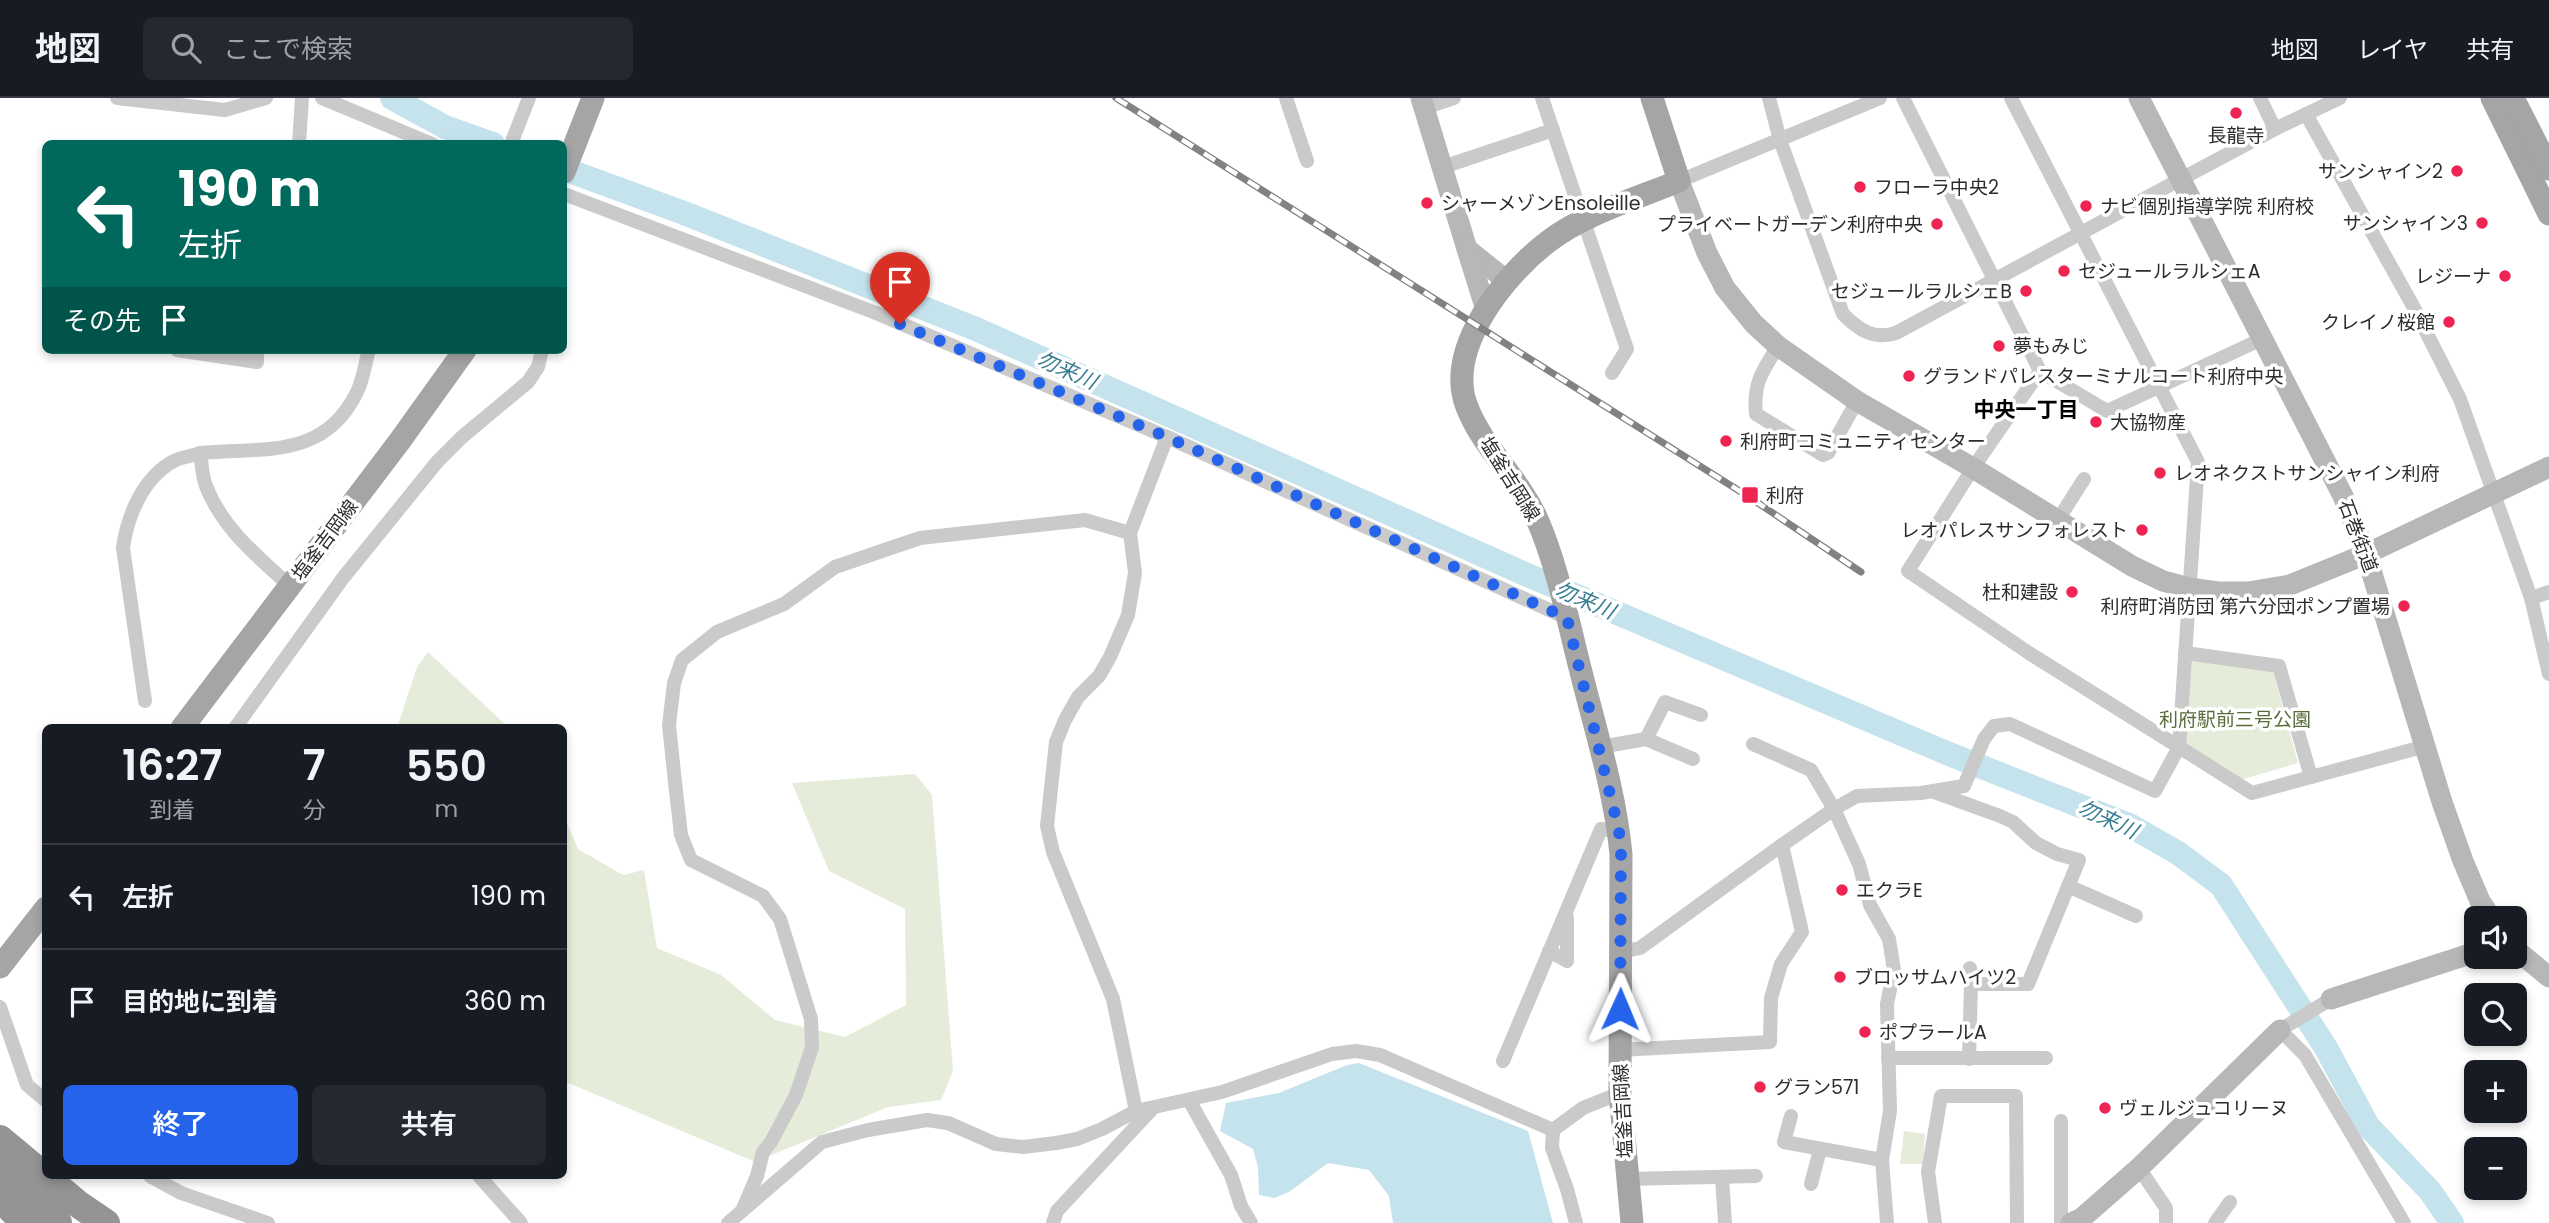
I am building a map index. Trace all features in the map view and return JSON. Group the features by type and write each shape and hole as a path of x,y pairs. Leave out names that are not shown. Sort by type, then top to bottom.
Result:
{"highway":[{"path":"0,1139 42,1175"},
{"path":"0,1165 58,1223"},
{"path":"47,1179 78,1205 106,1223"},
{"path":"0,1198 25,1223"}],"main road":[{"path":"567,164 593,98"},
{"path":"1652,98 1679,181"},
{"path":"2492,98 2549,214"},
{"path":"2514,98 2549,169"},
{"name":"塩釜吉岡線","path":"1632,1223 1619,1093 1619,831 1548,547 1525,497 1466,406 1461,386 1465,354 1486,310 1507,281 1549,240 1584,221 1679,181"},
{"name":"塩釜吉岡線","path":"185,724 462,354"},
{"path":"0,967 42,913"}],"street":[{"path":"117,98 225,110 266,98"},
{"path":"299,140 302,98"},
{"path":"322,98 422,140"},
{"path":"513,140 528,98"},
{"path":"1286,98 1307,161"},
{"path":"1454,98 1422,103 1486,310"},
{"path":"1542,98 1627,349 1612,373"},
{"path":"1769,98 1780,140 1843,313 1857,328 1884,337 1896,333 2275,129 2340,98"},
{"path":"1880,98 1679,181 1707,253 1725,288 1754,324 1778,346 1857,401 1973,468 2132,566 2163,581 2189,588 2248,592 2290,584 2366,554 2549,467"},
{"path":"1903,98 2040,371 2108,411 2262,339"},
{"path":"1621,952 1640,948 1833,808 1857,796 1933,792 1964,786 1984,739 1994,726 2010,723 2155,791 2179,747 2197,462 2011,98"},
{"name":"石巻街道","path":"2139,98 2343,496 2366,554 2463,860 2483,906"},
{"path":"2260,98 2275,129"},
{"path":"2306,114 2413,306 2460,399 2531,598 2549,674"},
{"path":"1443,167 1553,130"},
{"path":"567,195 876,313 1167,437 1566,615"},
{"path":"1467,249 1507,281"},
{"path":"1778,346 1756,381 1756,414 1823,455 1828,453 1857,401"},
{"path":"204,354 257,362 257,354"},
{"path":"145,701 123,548 126,525 135,504 155,477 174,462 200,453 290,448 321,435 344,416 359,390 368,354"},
{"path":"238,724 360,557 437,462 462,437 528,382 538,367 541,354"},
{"path":"2040,371 1973,468 1908,571 2029,653 2252,793 2426,746"},
{"path":"1136,1111 1113,999 1053,852 1048,826 1056,742 1078,697 1099,676 1110,657 1128,615 1135,573 1130,533 1167,437"},
{"path":"200,453 205,484 220,517 257,557 290,586"},
{"path":"2057,520 2084,479"},
{"path":"742,1211 757,1176 763,1152 796,1095 812,1046 811,1018 780,919 763,896 691,860 681,835 669,725 674,683 682,660 717,632 784,604 835,567 920,538 1085,520 1130,533"},
{"path":"2531,598 2549,592"},
{"path":"2185,653 2279,666 2311,777"},
{"path":"1646,739 1665,702 1701,715"},
{"path":"1600,747 1646,739 1693,759"},
{"path":"1753,744 1811,769 1859,864 1870,905 1889,939 1894,970 1887,1004 1890,1111 1882,1160 1887,1223"},
{"path":"1933,792 2013,822 2036,843 2057,854 2079,860 2028,984 1971,984"},
{"path":"1503,1061 1601,829 1619,831"},
{"path":"1619,1050 1770,1042 1771,998 1781,964 1802,932 1782,845"},
{"path":"2068,886 2136,916"},
{"path":"1549,951 1567,961 1567,909"},
{"path":"2071,1223 2082,1218 2139,1168 2283,1029 2331,999 2464,956"},
{"path":"2527,959 2549,977"},
{"path":"1969,1059 1970,968"},
{"path":"0,1007 27,1085 42,1098"},
{"path":"2283,1029 2305,1055 2404,1223"},
{"path":"728,1223 822,1142 868,1130 927,1121 948,1123 996,1144 1023,1147 1077,1139 1136,1111 1256,1082 1332,1054 1356,1051 1380,1055 1553,1130"},
{"path":"1888,1058 2046,1058"},
{"path":"1553,1130 1583,1108 1619,1093"},
{"path":"1935,1223 1928,1172 1941,1097 2016,1096 2017,1223"},
{"path":"1189,1100 1231,1175 1241,1206 1251,1223"},
{"path":"1053,1223 1057,1211 1153,1108"},
{"path":"1791,1116 1784,1142 1882,1160"},
{"path":"2061,1223 2062,1121"},
{"path":"1553,1130 1552,1149 1576,1223"},
{"path":"1811,1184 1820,1150"},
{"path":"2139,1168 2166,1209 2166,1223"},
{"path":"1627,1179 1756,1176"},
{"path":"1722,1177 1725,1223"},
{"path":"155,1179 181,1193 268,1223"},
{"path":"482,1179 521,1223"},
{"path":"2215,1223 2230,1202"}],"green space":[{"path":"428,652 505,724 398,724 417,667"},
{"name":"利府駅前三号公園","path":"2191,661 2273,671 2298,763 2240,780 2185,745"},
{"path":"915,774 932,795 953,1071 941,1100 888,1107 755,1162 567,1082 567,823 578,849 623,875 644,870 657,948 721,975 775,1020 845,1037 906,1005 905,909 829,871 792,783"},
{"path":"1904,1131 1925,1134 1923,1164 1900,1164"}],"water":[{"path":"1359,1063 1528,1131 1553,1223 1393,1223 1389,1196 1369,1170 1328,1163 1289,1192 1274,1198 1259,1195 1258,1167 1253,1149 1220,1131 1226,1103 1279,1093 1347,1065"}],"waterway":[{"name":"勿来川","path":"392,98 445,127 482,140"},
{"name":"勿来川","path":"567,170 684,213 976,329 1525,574 1949,754 2131,826 2178,853 2221,885 2326,1048 2368,1126 2430,1191 2452,1223"}],"railway":[{"path":"1116,98 1749,497 1861,572"}],"place":[{"name":"長龍寺","path":"2236,113"},
{"name":"サンシャイン2","path":"2457,171"},
{"name":"フローラ中央2","path":"1860,187"},
{"name":"シャーメゾンEnsoleille","path":"1427,203"},
{"name":"ナビ個別指導学院 利府校","path":"2086,206"},
{"name":"サンシャイン3","path":"2482,223"},
{"name":"プライベートガーデン利府中央","path":"1937,224"},
{"name":"セジュールラルシェA","path":"2064,271"},
{"name":"レジーナ","path":"2505,276"},
{"name":"セジュールラルシェB","path":"2026,291"},
{"name":"クレイノ桜館","path":"2449,322"},
{"name":"夢もみじ","path":"1999,346"},
{"name":"グランドパレスターミナルコート利府中央","path":"1909,376"},
{"name":"大協物産","path":"2096,422"},
{"name":"利府町コミュニティセンター","path":"1726,441"},
{"name":"レオネクストサンシャイン利府","path":"2160,473"},
{"name":"利府","path":"1750,495"},
{"name":"レオパレスサンフォレスト","path":"2142,530"},
{"name":"杜和建設","path":"2072,592"},
{"name":"利府町消防団 第六分団ポンプ置場","path":"2404,606"},
{"name":"エクラE","path":"1842,890"},
{"name":"ブロッサムハイツ2","path":"1840,977"},
{"name":"ポプラールA","path":"1865,1032"},
{"name":"グラン571","path":"1760,1087"},
{"name":"ヴェルジュコリーヌ","path":"2105,1108"}],"district":[{"name":"中央一丁目","path":"2026,409"}],"route":[{"path":"900,324 1167,437 1567,618 1619,831 1620,1009"}]}
